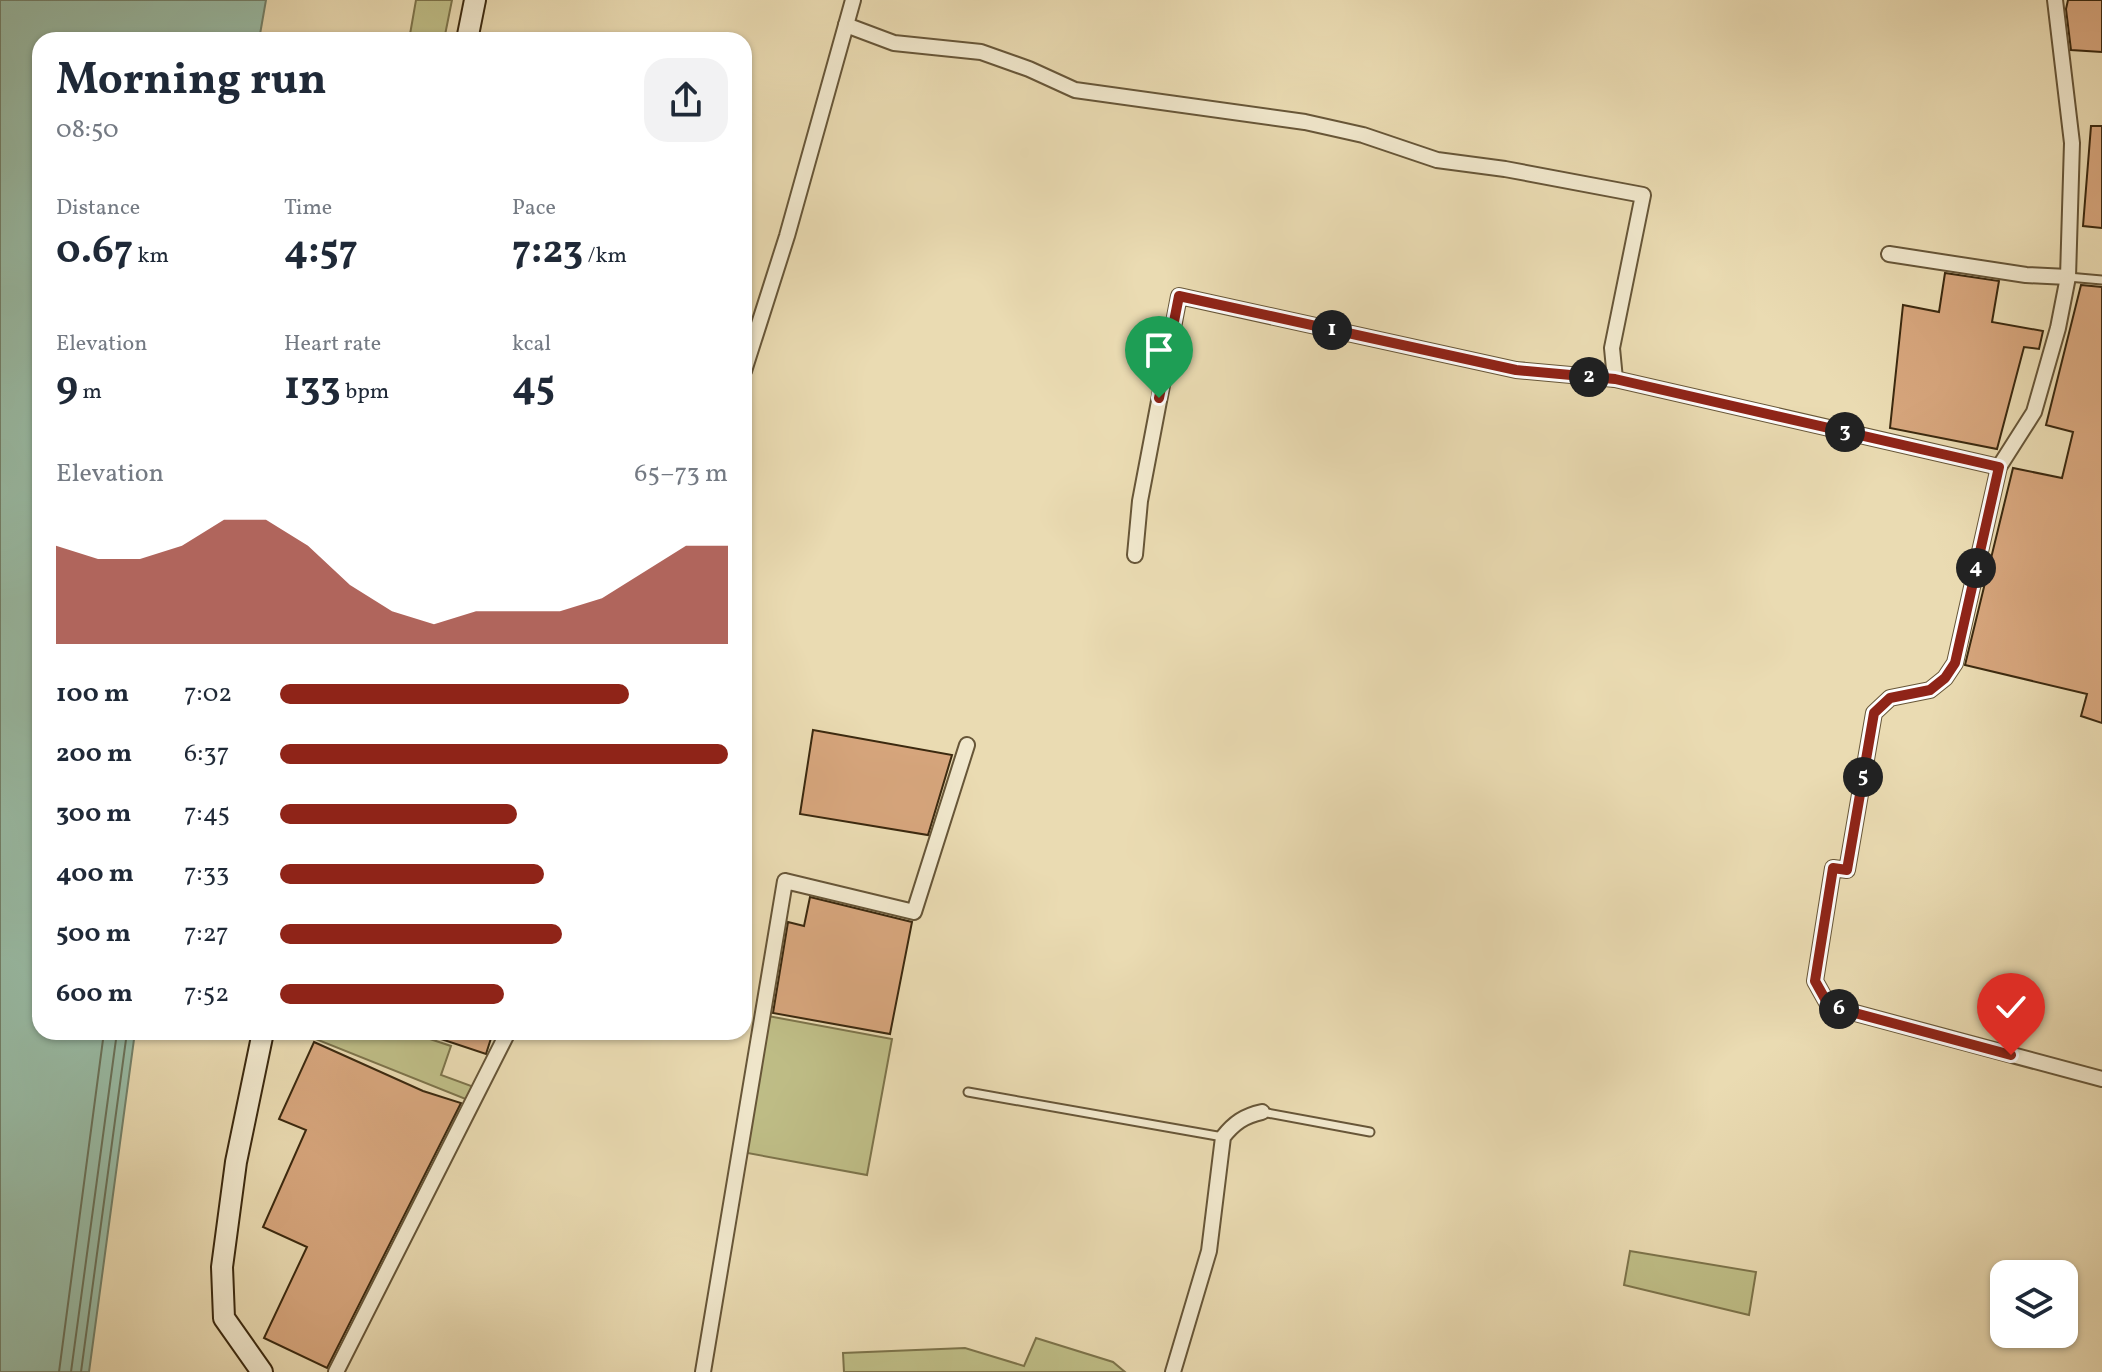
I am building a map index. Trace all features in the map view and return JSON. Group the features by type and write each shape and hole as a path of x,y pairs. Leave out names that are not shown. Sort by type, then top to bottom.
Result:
{"street":[{"path":"469,32 475,0"},
{"path":"752,346 787,236 853,0"},
{"path":"2055,0 2072,143 2068,277 2058,328 2034,412 1999,467 1955,663 1945,678 1930,690 1890,698 1874,713 1847,870 1833,868 1815,981 1829,1006 2102,1079"},
{"path":"846,25 894,43 981,52 1075,90 1305,122 1363,135 1437,160 1505,169 1643,195 1612,348 1615,379"},
{"path":"1889,254 2026,275 2068,277"},
{"path":"1135,555 1140,501 1179,296 1516,370 1615,379 1999,467"},
{"path":"703,1372 785,881 914,912 967,745"},
{"path":"261,1040 236,1162 222,1267 224,1318 262,1372"},
{"path":"336,1372 504,1040"},
{"path":"1173,1372 1209,1251 1223,1137 1233,1124 1262,1112"}],"lane":[{"path":"2068,277 2102,280"},
{"path":"968,1092 1223,1137"},
{"path":"1262,1112 1370,1132"}],"shaded area":[{"path":"416,0 452,0 446,32 410,32"},
{"path":"768,1016 892,1039 867,1175 742,1152"},
{"path":"318,1040 433,1040 451,1046 441,1075 474,1087 468,1100"},
{"path":"1630,1251 1756,1272 1749,1315 1624,1285"},
{"path":"1036,1338 1113,1362 1125,1372 844,1372 843,1353 965,1348 1024,1366"}],"water":[{"path":"0,0 266,0 260,32 32,32 32,1040 134,1040 89,1372 0,1372"}],"building":[{"path":"2068,0 2102,0 2102,52 2071,50 2066,9"},
{"path":"2091,126 2102,126 2102,228 2083,226"},
{"path":"1945,273 1999,281 1992,322 2043,331 2039,349 2024,347 1997,449 1890,428 1903,305 1939,312"},
{"path":"2081,285 2102,287 2102,723 2081,716 2087,694 1965,665 2013,468 2062,478 2073,432 2046,425"},
{"path":"813,730 952,755 928,835 800,814"},
{"path":"810,897 912,922 890,1034 773,1013 788,922 804,926"},
{"path":"444,1040 490,1040 486,1054"},
{"path":"314,1042 423,1091 461,1103 327,1368 264,1338 307,1247 263,1227 306,1130 279,1119"}],"route":[{"path":"1159,398 1179,296 1516,370 1615,379 1999,467 1955,663 1945,678 1930,690 1890,698 1874,713 1847,870 1833,868 1815,981 1829,1006 2011,1055"}]}
